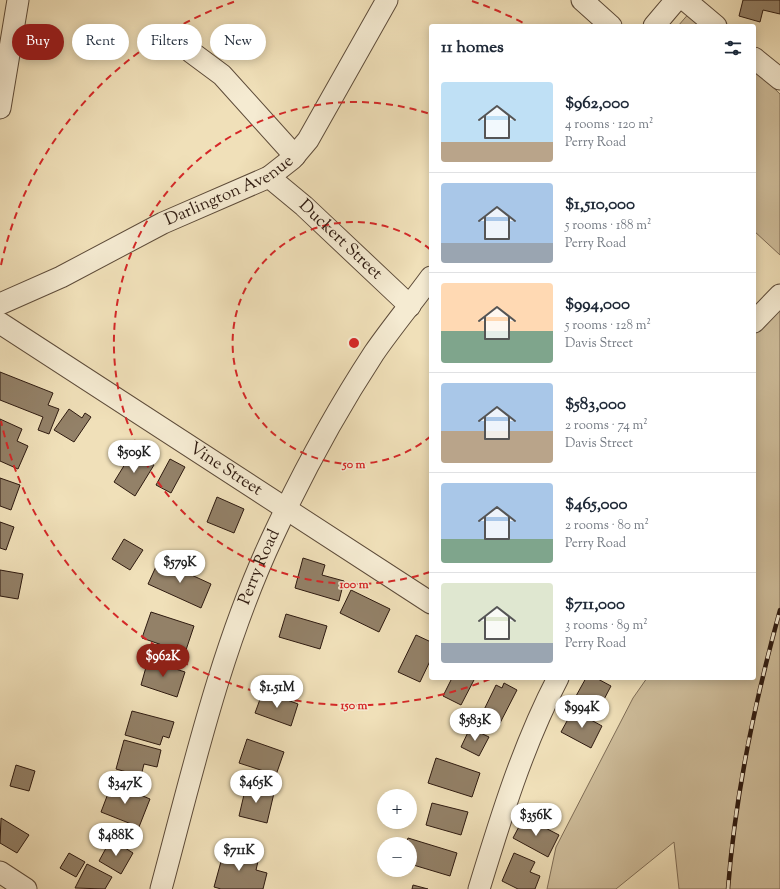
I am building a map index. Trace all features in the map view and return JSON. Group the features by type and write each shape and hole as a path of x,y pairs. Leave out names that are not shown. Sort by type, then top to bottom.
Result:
{"street":[{"path":"0,108 18,0"},
{"name":"Darlington Avenue","path":"0,304 61,277 164,223 269,177 295,156 308,140 387,0"},
{"path":"582,0 609,24"},
{"path":"656,24 676,0"},
{"path":"685,0 714,24"},
{"path":"201,60 226,79 295,156"},
{"path":"756,60 780,79"},
{"name":"Duckert Street","path":"269,177 304,206 410,306"},
{"name":"Perry Road","path":"161,889 222,672 239,620 260,568 286,510 346,397 375,352 429,280"},
{"path":"756,320 780,294"},
{"name":"Vine Street","path":"0,323 429,602"},
{"path":"479,889 509,792 529,738 554,680"},
{"path":"0,872 26,889"}],"shaded area":[{"path":"691,11 705,24 680,24"},
{"path":"756,71 780,94 780,255 756,233"},
{"path":"780,303 780,889 679,889 674,842 616,889 547,889 556,847 633,698 646,680 756,680 756,330"}],"building":[{"path":"743,0 780,0 780,14 763,10 760,22 739,16"},
{"path":"0,372 53,393 48,405 59,409 49,434 38,430 43,417 0,400"},
{"path":"69,409 82,418 85,413 91,417 74,442 54,430"},
{"path":"0,419 22,429 17,441 28,446 18,469 0,461"},
{"path":"133,451 154,465 135,496 114,482"},
{"path":"170,459 185,467 171,493 156,485"},
{"path":"0,478 20,485 11,510 0,506"},
{"path":"217,497 244,509 234,533 207,522"},
{"path":"0,522 14,527 6,550 0,548"},
{"path":"124,539 143,550 130,570 112,559"},
{"path":"303,558 325,565 322,575 344,581 339,601 295,588"},
{"path":"159,560 211,584 201,608 148,584"},
{"path":"0,570 23,574 18,599 0,596"},
{"path":"351,590 390,609 379,632 340,613"},
{"path":"151,612 194,626 185,653 142,638"},
{"path":"286,614 327,626 320,649 279,637"},
{"path":"416,635 429,641 429,663 420,682 398,672"},
{"path":"148,660 185,672 177,697 141,685"},
{"path":"451,680 474,680 461,705 443,696"},
{"path":"585,680 600,680 611,686 599,709 576,696"},
{"path":"504,683 517,690 499,725 481,716 496,685 502,688"},
{"path":"263,691 298,704 291,726 255,713"},
{"path":"573,710 602,726 591,748 561,732"},
{"path":"132,711 174,722 169,738 163,736 160,745 125,735"},
{"path":"470,728 489,737 479,756 461,747"},
{"path":"247,739 284,752 276,775 239,763"},
{"path":"124,740 161,750 157,767 144,764 141,776 116,769"},
{"path":"436,758 480,773 472,797 428,783"},
{"path":"16,765 35,771 29,791 10,786"},
{"path":"112,783 150,799 139,827 101,812"},
{"path":"246,786 274,793 267,823 239,816"},
{"path":"432,803 468,812 461,835 426,825"},
{"path":"524,817 559,835 548,857 513,838"},
{"path":"1,818 29,835 17,853 0,843"},
{"path":"111,839 133,853 121,874 99,861"},
{"path":"417,841 457,853 450,876 417,866"},
{"path":"225,847 259,857 256,870 267,873 263,889 221,889 214,887"},
{"path":"69,853 85,862 76,877 60,868"},
{"path":"514,853 535,862 530,872 540,876 535,889 518,889 502,881"},
{"path":"87,864 112,877 105,889 75,888"},
{"path":"413,885 428,889 412,889"}],"railway":[{"path":"728,889 731,853 747,748 762,679 780,610"}]}
